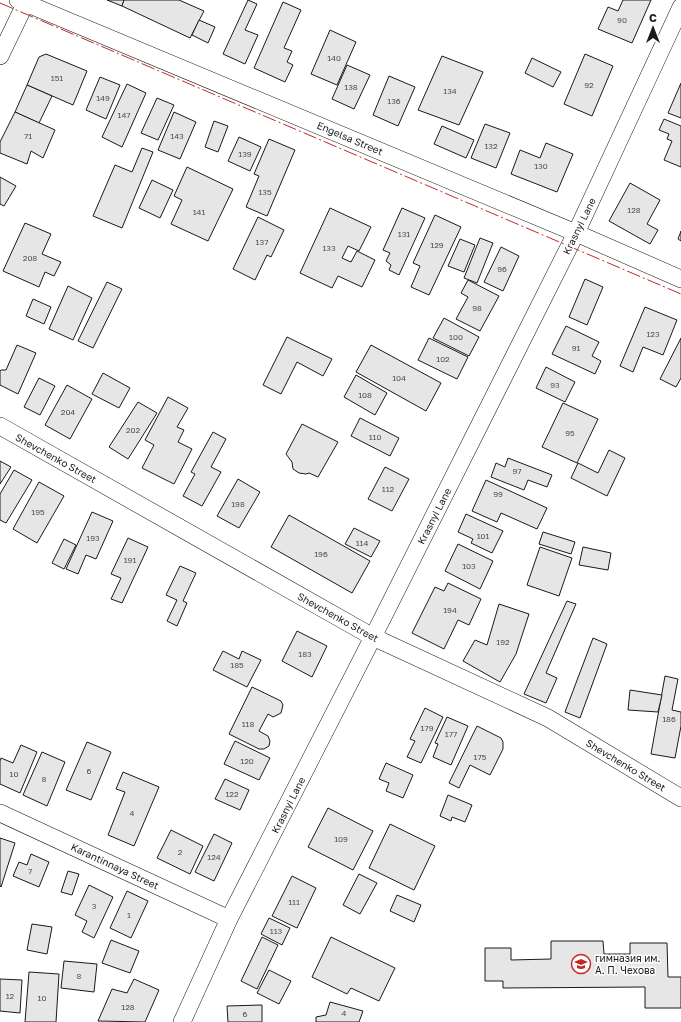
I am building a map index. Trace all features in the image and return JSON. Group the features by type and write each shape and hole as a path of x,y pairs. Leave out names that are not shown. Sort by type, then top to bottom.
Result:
{"street":[{"path":"0,56 24,1"},
{"name":"Engelsa Street","path":"24,1 576,233 681,279"},
{"name":"Krasnyi Lane","path":"182,1022 229,919 373,637 576,233 681,7"},
{"name":"Shevchenko Street","path":"0,426 373,637 548,718 681,798"},
{"name":"Karantinnaya Street","path":"0,813 229,919"}],"building":[{"path":"107,0 124,0 122,6"},
{"path":"124,0 179,0 204,11 190,38 122,6"},
{"path":"248,0 257,4 245,30 258,35 245,64 223,54"},
{"path":"623,0 651,0 632,43 598,29 608,7 618,11"},
{"path":"283,2 301,10 284,48 292,51 287,62 293,65 285,82 254,68"},
{"path":"199,20 215,27 208,43 192,35"},
{"path":"330,30 356,42 337,85 311,74"},
{"path":"46,54 87,71 73,105 27,85 39,57"},
{"path":"585,54 613,66 592,116 564,104"},
{"path":"442,56 483,72 459,125 418,110"},
{"path":"532,58 561,72 553,87 525,73"},
{"path":"347,65 370,75 354,109 332,99"},
{"path":"389,76 415,87 398,126 373,115"},
{"path":"100,77 120,85 106,119 86,110"},
{"path":"681,83 681,118 668,113"},
{"path":"127,84 146,93 122,147 102,137"},
{"path":"27,85 52,96 39,123 15,112"},
{"path":"157,98 174,105 158,140 141,133"},
{"path":"15,112 55,130 43,158 31,151 27,164 0,153 0,142"},
{"path":"174,112 196,122 180,159 158,150"},
{"path":"664,119 681,126 681,167 664,160 672,141 667,139 669,134 659,130"},
{"path":"214,121 228,126 218,152 205,147"},
{"path":"485,124 510,133 496,168 471,158"},
{"path":"442,126 474,140 466,158 434,144"},
{"path":"239,137 261,147 250,171 228,161"},
{"path":"269,139 295,150 267,216 246,207 259,176 254,174"},
{"path":"546,143 573,154 557,192 511,174 520,150 540,158"},
{"path":"142,148 153,152 122,228 93,216 115,165 132,172"},
{"path":"187,167 233,189 208,241 171,224 182,200 174,196"},
{"path":"0,177 16,186 4,206 0,204"},
{"path":"152,180 173,190 160,218 139,208"},
{"path":"630,183 660,200 647,224 658,230 650,244 609,221"},
{"path":"330,208 371,227 359,251 348,246 342,258 351,262 357,251 375,260 362,287 338,276 332,288 300,273"},
{"path":"402,208 425,218 399,275 389,270 391,265 386,261 390,253 383,250"},
{"path":"435,215 461,227 429,295 411,287 420,266 413,263"},
{"path":"258,217 284,230 271,257 267,255 255,280 233,269"},
{"path":"25,223 51,234 42,254 61,262 54,276 45,272 39,287 3,271"},
{"path":"681,231 681,241 678,239"},
{"path":"480,238 493,243 477,283 464,278"},
{"path":"460,239 475,245 464,272 448,266"},
{"path":"501,247 519,256 503,291 484,282"},
{"path":"585,279 603,287 587,325 569,317"},
{"path":"468,280 499,296 480,331 456,319 468,297 461,293"},
{"path":"107,282 122,289 93,348 78,341"},
{"path":"68,286 92,298 73,340 49,329"},
{"path":"33,299 51,307 44,324 26,316"},
{"path":"645,307 677,320 663,355 643,347 633,372 620,366"},
{"path":"444,318 479,337 469,356 433,338"},
{"path":"566,326 599,342 592,356 601,361 595,374 552,354"},
{"path":"287,337 332,359 323,376 297,362 281,394 263,385"},
{"path":"429,338 468,357 457,379 418,360"},
{"path":"681,338 681,378 676,387 660,379"},
{"path":"17,345 36,353 18,394 0,385 0,371 6,370"},
{"path":"371,345 441,383 426,411 356,372"},
{"path":"546,367 575,382 565,402 536,388"},
{"path":"103,373 130,388 119,408 92,394"},
{"path":"356,375 387,393 375,415 344,397"},
{"path":"39,378 55,386 40,415 24,407"},
{"path":"67,385 92,399 70,439 45,425"},
{"path":"168,397 188,408 177,427 184,430 178,442 192,449 174,484 142,468 154,445 145,440"},
{"path":"138,402 157,413 128,459 109,447"},
{"path":"563,403 598,419 577,463 542,447"},
{"path":"360,418 399,438 390,456 351,436"},
{"path":"302,424 338,442 318,477 309,473 299,473 293,469 292,462 286,454"},
{"path":"213,432 226,439 211,467 221,472 202,506 183,496 195,474 191,472"},
{"path":"609,450 625,458 607,496 571,478 578,463 598,473"},
{"path":"508,458 552,475 547,487 528,480 524,490 491,477 496,463 505,467"},
{"path":"0,461 11,467 0,484"},
{"path":"385,467 409,479 392,511 368,499"},
{"path":"14,470 32,480 6,523 0,520 0,494"},
{"path":"238,479 260,492 239,528 217,516"},
{"path":"486,480 547,508 537,529 501,513 497,522 472,511"},
{"path":"39,482 64,496 37,543 13,529"},
{"path":"92,512 113,521 96,559 86,555 78,574 66,569"},
{"path":"466,514 503,531 492,553 471,543 473,539 458,532"},
{"path":"289,515 370,561 352,593 271,547"},
{"path":"354,528 380,541 371,557 345,544"},
{"path":"543,532 575,542 571,554 539,544"},
{"path":"128,538 148,547 122,603 111,599 121,578 111,574"},
{"path":"64,539 76,545 64,569 52,563"},
{"path":"458,544 493,561 480,589 445,571"},
{"path":"540,547 572,558 559,596 527,585"},
{"path":"583,547 611,553 608,570 579,565"},
{"path":"180,566 196,573 183,601 187,603 177,626 167,621 177,600 166,595"},
{"path":"448,583 481,599 469,625 458,620 444,649 412,633 435,587 444,591"},
{"path":"567,601 576,604 546,673 557,678 546,703 524,694"},
{"path":"499,604 529,614 516,654 500,682 463,661 475,640 487,645"},
{"path":"297,631 327,646 312,677 282,661"},
{"path":"593,638 607,644 580,718 565,712"},
{"path":"223,651 239,659 242,651 261,660 247,687 213,670"},
{"path":"665,676 678,679 672,710 681,712 681,726 675,758 651,754"},
{"path":"252,687 281,701 283,705 281,713 273,717 268,714 259,731 268,736 270,741 269,746 264,749 259,749 229,734"},
{"path":"630,690 662,695 658,712 628,710"},
{"path":"425,708 443,717 421,763 407,757 415,741 410,739"},
{"path":"447,717 468,726 451,765 433,757 438,744 435,743"},
{"path":"477,726 501,738 503,742 503,749 490,775 470,765 459,788 449,783"},
{"path":"235,741 270,758 259,780 224,764"},
{"path":"87,742 111,752 91,800 66,790"},
{"path":"21,745 37,752 20,793 0,784 0,761 1,758 13,763"},
{"path":"42,752 65,762 47,806 23,795"},
{"path":"386,763 413,775 403,798 386,791 389,783 379,779"},
{"path":"123,772 159,787 134,846 108,835 125,792 116,789"},
{"path":"225,779 249,790 240,810 215,799"},
{"path":"448,795 472,805 465,822 452,817 451,821 440,816"},
{"path":"328,808 373,831 353,870 308,847"},
{"path":"390,824 435,846 414,890 369,868"},
{"path":"171,830 203,846 190,874 157,858"},
{"path":"214,834 232,843 214,881 195,872"},
{"path":"0,838 15,843 1,887 0,886"},
{"path":"31,854 49,862 39,887 13,876 19,862 27,865"},
{"path":"68,871 79,874 72,895 61,892"},
{"path":"359,874 377,883 360,914 343,905"},
{"path":"292,876 316,888 297,928 272,916"},
{"path":"89,885 113,897 94,938 82,932 87,921 75,915"},
{"path":"127,891 148,901 131,938 110,928"},
{"path":"397,895 421,905 414,922 390,911"},
{"path":"269,918 290,928 282,945 261,934"},
{"path":"32,924 52,927 47,954 27,950"},
{"path":"262,937 278,945 257,989 241,981"},
{"path":"331,937 395,968 379,1001 351,988 347,994 312,977"},
{"path":"111,940 139,951 130,973 102,963"},
{"path":"551,941 603,941 604,954 630,954 630,943 667,943 668,977 681,977 681,1008 645,1008 645,987 503,988 503,981 485,981 485,948 511,948 511,960 551,959"},
{"path":"64,961 97,964 94,992 61,988"},
{"path":"269,970 291,981 279,1004 257,993"},
{"path":"29,972 59,974 56,1022 25,1022"},
{"path":"0,979 22,980 20,1013 0,1011"},
{"path":"134,979 159,990 145,1022 98,1021 112,989 127,993"},
{"path":"330,1002 363,1011 359,1022 316,1022 316,1017 326,1015"},
{"path":"262,1005 262,1022 228,1022 227,1006"}],"power":[{"path":"0,3 681,294"}],"place":[{"name":"гимназия им. А. П. Чехова","path":"581,964"}]}
